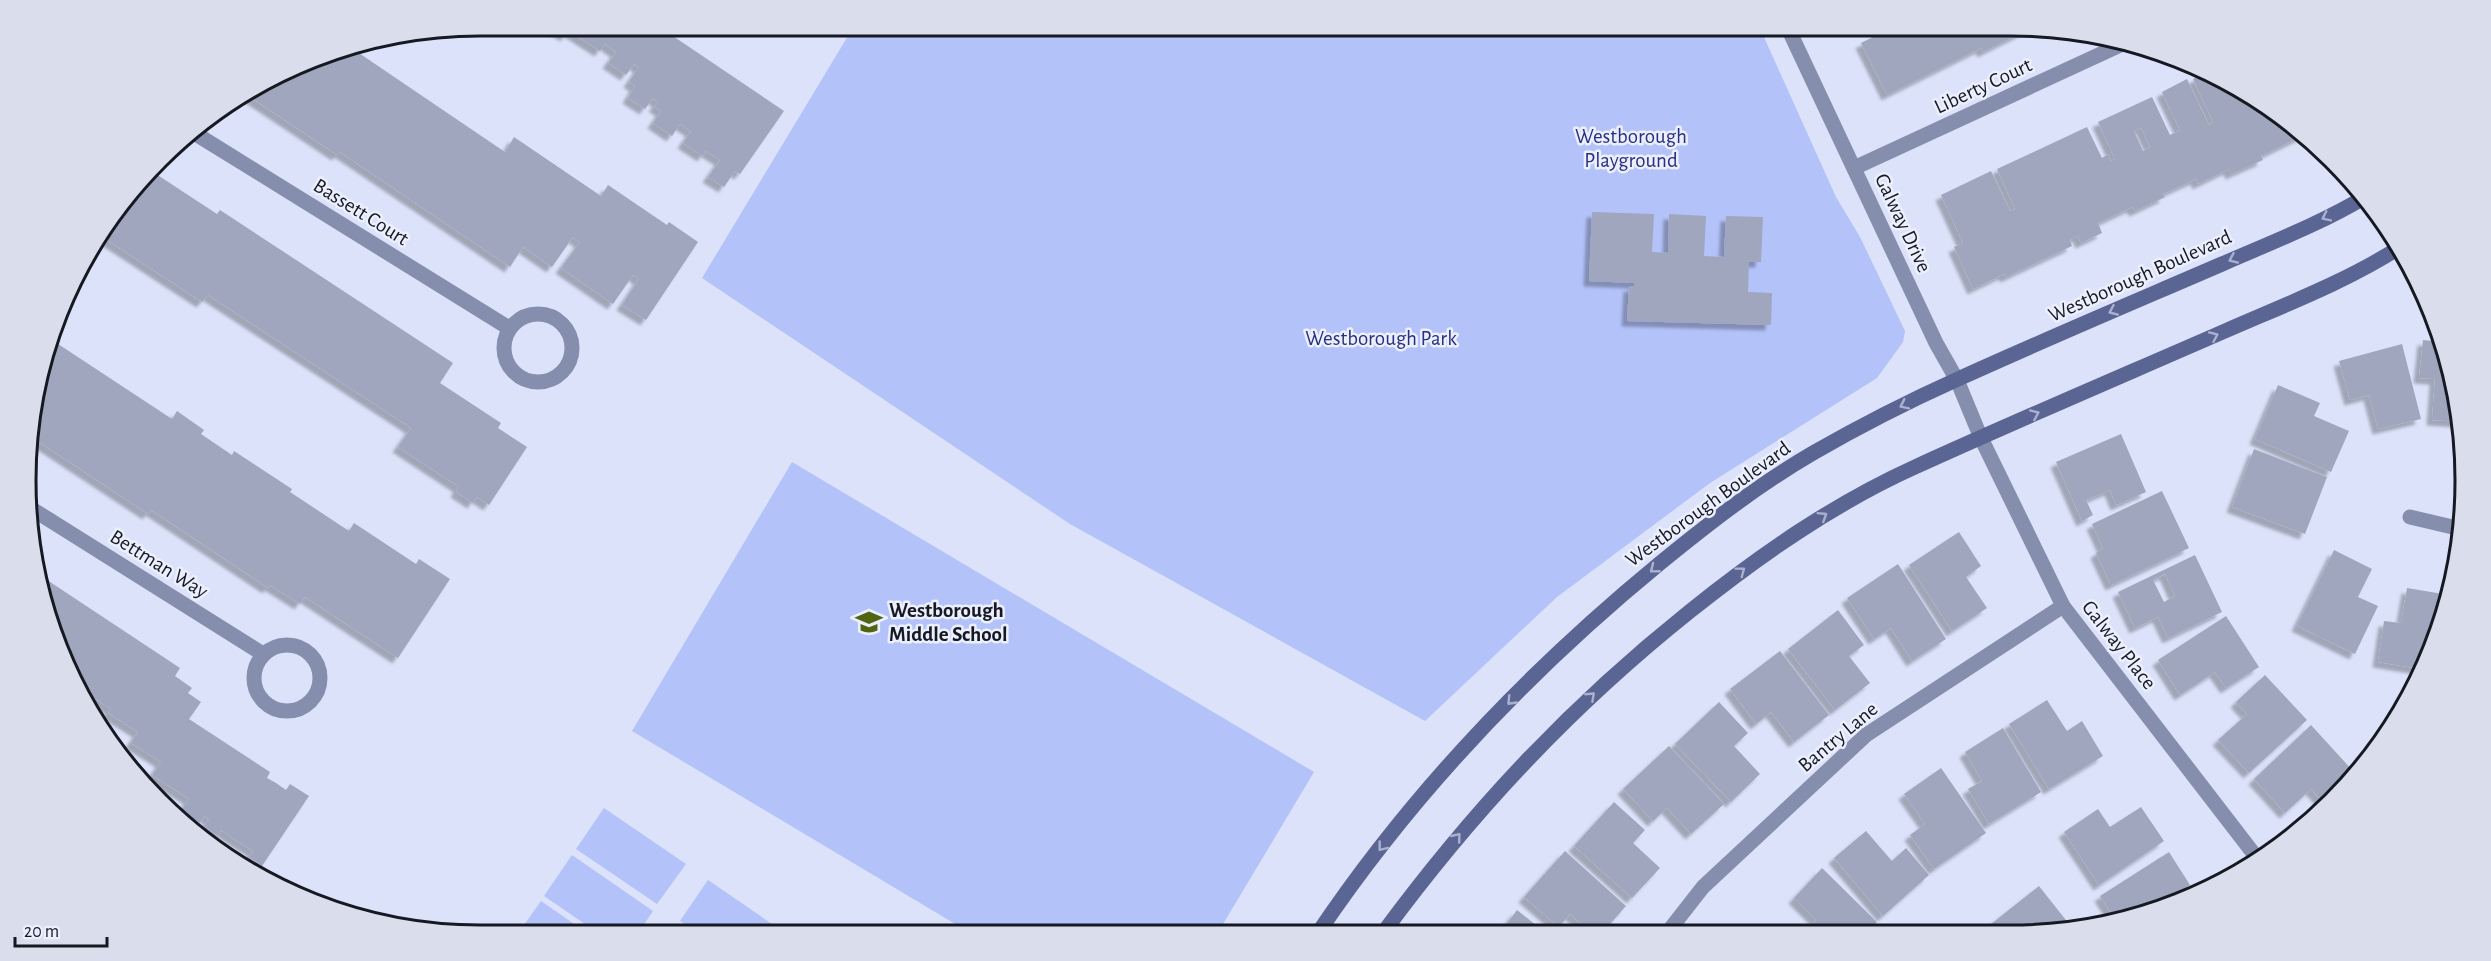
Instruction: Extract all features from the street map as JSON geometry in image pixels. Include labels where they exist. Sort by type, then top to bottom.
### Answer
[{"type":"main road","name":"Westborough Boulevard","points":[[1324,925],[1437,780],[1555,656],[1614,601],[1740,501],[1811,454],[1880,417],[1957,380],[2286,236],[2356,201]]},
{"type":"main road","points":[[1389,925],[1479,810],[1531,754],[1648,644],[1773,547],[1842,504],[1913,467],[2307,295],[2391,252]]},
{"type":"street","name":"Galway Drive","points":[[1792,36],[1936,343],[1957,380],[1981,438]]},
{"type":"street","name":"Liberty Court","points":[[1854,168],[2113,48]]},
{"type":"street","name":"Bassett Court","points":[[199,136],[509,328]]},
{"type":"street","points":[[532,314],[546,314],[558,320],[567,329],[572,342],[572,356],[566,368],[556,377],[544,383],[530,382],[518,377],[508,367],[503,354],[504,341],[509,328],[519,319],[532,314]]},
{"type":"street","name":"Galway Place","points":[[1981,438],[2063,606],[2253,853]]},
{"type":"street","name":"Bettman Way","points":[[37,511],[263,654]]},
{"type":"street","points":[[2410,517],[2452,527]]},
{"type":"street","name":"Bantry Lane","points":[[1673,925],[1703,887],[1866,735],[2063,606]]},
{"type":"street","points":[[286,644],[299,647],[310,654],[318,664],[320,677],[318,690],[311,701],[300,709],[287,711],[274,709],[263,702],[256,691],[253,678],[256,665],[263,654],[274,647],[286,644]]},
{"type":"green space","name":"Westborough Park","points":[[848,36],[1764,36],[1836,197],[1860,237],[1905,331],[1903,342],[1877,378],[1710,483],[1557,597],[1425,721],[1070,524],[702,278]]},
{"type":"green space","points":[[792,462],[1314,772],[1222,925],[957,925],[632,731]]},
{"type":"green space","points":[[604,808],[686,864],[657,904],[576,849]]},
{"type":"green space","points":[[572,855],[653,911],[644,925],[586,925],[544,896]]},
{"type":"green space","points":[[708,880],[773,925],[686,925],[680,921]]},
{"type":"green space","points":[[541,901],[576,925],[524,925]]},
{"type":"building","points":[[577,36],[673,36],[784,111],[740,174],[735,171],[724,187],[708,177],[720,160],[706,151],[703,156],[683,143],[691,131],[680,124],[672,136],[653,123],[661,111],[654,106],[658,102],[653,98],[645,109],[628,98],[635,86],[629,82],[639,67],[634,64],[626,75],[608,63],[616,52],[605,44],[600,51]]},
{"type":"building","points":[[1875,36],[2015,36],[1983,52],[1981,48],[1887,95],[1861,43]]},
{"type":"building","points":[[359,53],[505,152],[514,137],[601,196],[608,185],[667,225],[669,222],[698,242],[646,320],[622,305],[639,279],[633,275],[613,304],[561,268],[580,242],[573,237],[552,267],[523,247],[510,267],[340,152],[337,155],[253,99],[310,70]]},
{"type":"building","points":[[2197,77],[2257,111],[2295,139],[2261,156],[2263,160],[2231,174],[2229,169],[2198,184],[2196,179],[2163,194],[2165,197],[2135,211],[2132,207],[2098,223],[2102,233],[2081,243],[2078,236],[2070,240],[2072,246],[2006,277],[2004,274],[1973,289],[1954,247],[1963,243],[1941,195],[1991,171],[2010,211],[2015,209],[1997,169],[2087,127],[2102,158],[2108,154],[2111,161],[2115,159],[2098,122],[2152,97],[2170,135],[2180,130],[2162,92],[2187,79],[2209,125],[2213,122],[2193,79]],"holes":[[[2141,128],[2150,147],[2143,151],[2134,131]]]},
{"type":"building","points":[[157,175],[217,214],[220,210],[453,363],[440,383],[501,423],[498,428],[527,447],[489,505],[477,497],[473,503],[456,492],[459,487],[398,447],[411,428],[208,295],[202,302],[107,240],[128,210]]},
{"type":"building","points":[[1592,212],[1654,214],[1652,252],[1668,253],[1669,214],[1706,216],[1704,256],[1724,257],[1726,216],[1763,217],[1761,262],[1749,262],[1748,292],[1772,293],[1771,325],[1627,321],[1629,286],[1634,287],[1634,283],[1589,281]]},
{"type":"building","points":[[2423,340],[2432,341],[2440,365],[2451,421],[2432,420],[2435,379],[2419,378]]},
{"type":"building","points":[[58,344],[172,419],[177,411],[204,430],[201,434],[232,455],[234,451],[292,489],[290,492],[349,531],[354,523],[416,564],[419,559],[450,579],[398,658],[305,597],[300,604],[270,585],[268,588],[151,510],[148,514],[38,441],[45,394]]},
{"type":"building","points":[[2402,344],[2421,419],[2378,429],[2369,395],[2350,400],[2339,361]]},
{"type":"building","points":[[2278,385],[2320,403],[2314,416],[2349,431],[2331,472],[2255,439]]},
{"type":"building","points":[[2121,434],[2146,492],[2116,505],[2110,490],[2086,500],[2093,515],[2082,521],[2056,462]]},
{"type":"building","points":[[2254,449],[2327,477],[2305,534],[2232,507]]},
{"type":"building","points":[[2162,491],[2189,548],[2111,585],[2096,553],[2103,548],[2092,524]]},
{"type":"building","points":[[1959,532],[1981,566],[1966,577],[1987,608],[1952,631],[1909,565]]},
{"type":"building","points":[[2334,550],[2372,569],[2358,597],[2378,606],[2355,654],[2297,626]]},
{"type":"building","points":[[2195,555],[2222,612],[2168,638],[2158,617],[2135,628],[2118,592]],"holes":[[[2165,574],[2175,596],[2164,602],[2153,580]]]},
{"type":"building","points":[[1898,564],[1946,639],[1912,661],[1891,628],[1874,639],[1847,598]]},
{"type":"building","points":[[48,580],[180,668],[175,676],[192,688],[188,693],[201,702],[189,719],[270,772],[267,778],[286,790],[290,784],[309,796],[262,866],[249,857],[253,851],[221,830],[218,836],[204,826],[209,819],[204,816],[200,823],[182,810],[189,799],[152,775],[161,762],[131,743],[138,732],[108,713],[111,709],[93,697],[82,677],[60,623]]},
{"type":"building","points":[[2407,588],[2440,594],[2413,668],[2378,662],[2384,621],[2401,623]]},
{"type":"building","points":[[1838,610],[1864,645],[1849,656],[1870,683],[1835,710],[1788,649]]},
{"type":"building","points":[[2226,616],[2259,667],[2226,688],[2215,672],[2180,695],[2158,660]]},
{"type":"building","points":[[1780,651],[1829,715],[1794,742],[1771,712],[1756,724],[1730,689]]},
{"type":"building","points":[[2265,675],[2307,720],[2249,773],[2218,740],[2247,714],[2236,702]]},
{"type":"building","points":[[2047,700],[2067,731],[2082,721],[2103,756],[2049,789],[2009,724]]},
{"type":"building","points":[[1719,702],[1748,733],[1734,746],[1760,774],[1731,802],[1675,744]]},
{"type":"building","points":[[2311,725],[2350,768],[2320,799],[2311,789],[2285,813],[2254,779]]},
{"type":"building","points":[[2003,728],[2041,792],[1989,824],[1968,789],[1982,781],[1965,752]]},
{"type":"building","points":[[1669,746],[1724,804],[1691,834],[1667,808],[1653,821],[1623,789]]},
{"type":"building","points":[[1941,768],[1986,833],[1934,869],[1910,835],[1925,824],[1904,794]]},
{"type":"building","points":[[1614,802],[1645,830],[1633,843],[1660,868],[1632,898],[1574,846]]},
{"type":"building","points":[[2141,807],[2164,841],[2099,885],[2064,832],[2098,809],[2110,827]]},
{"type":"building","points":[[1866,831],[1892,861],[1906,848],[1929,875],[1883,916],[1834,858]]},
{"type":"building","points":[[1565,851],[1626,906],[1609,925],[1582,925],[1570,914],[1561,925],[1557,925],[1524,897]]},
{"type":"building","points":[[2169,852],[2190,885],[2180,891],[2153,901],[2111,913],[2100,896]]},
{"type":"building","points":[[1822,868],[1877,922],[1874,925],[1811,925],[1816,920],[1794,898]]},
{"type":"building","points":[[2039,886],[2067,921],[2040,924],[1991,924]]},
{"type":"building","points":[[1517,910],[1536,925],[1506,925]]},
{"type":"place","name":"Westborough Middle School","points":[[869,622]]},
{"type":"park label","name":"Westborough Playground","points":[[1631,148]]}]
